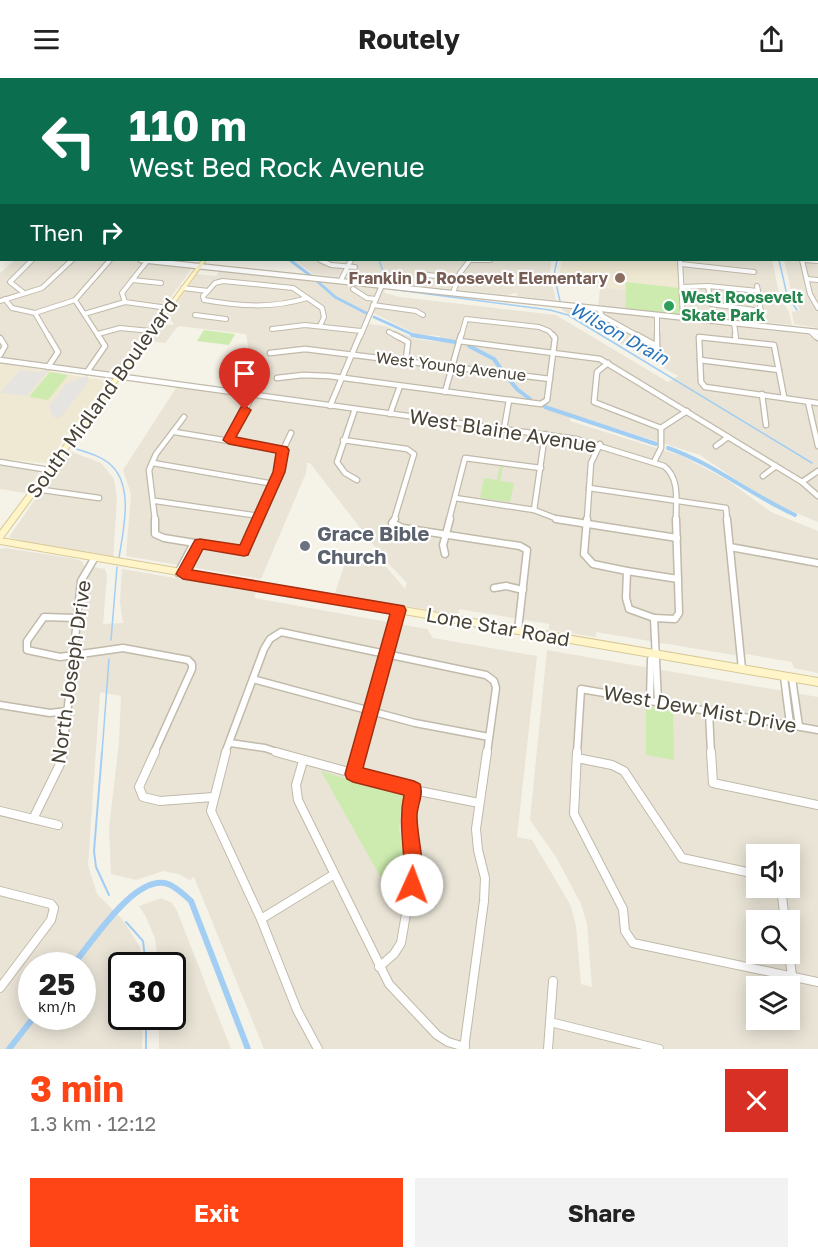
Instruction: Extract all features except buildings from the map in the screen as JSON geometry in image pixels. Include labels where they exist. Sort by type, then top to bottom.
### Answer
[{"type":"main road","name":"South Midland Boulevard","points":[[0,536],[202,262]]},
{"type":"main road","name":"Lone Star Road","points":[[0,541],[818,682]]},
{"type":"street","points":[[24,293],[10,282],[31,261]]},
{"type":"street","points":[[2,300],[48,285],[71,261]]},
{"type":"street","points":[[2,300],[12,308],[35,313],[75,300],[109,261]]},
{"type":"street","points":[[125,302],[121,296],[122,292],[147,261]]},
{"type":"street","points":[[175,261],[202,262],[382,285],[818,332]]},
{"type":"street","points":[[322,261],[331,265],[355,267]]},
{"type":"street","points":[[341,280],[351,261]]},
{"type":"street","points":[[453,293],[458,278],[469,261]]},
{"type":"street","points":[[803,261],[818,308]]},
{"type":"street","points":[[683,318],[681,262],[754,272]]},
{"type":"street","points":[[419,274],[490,282]]},
{"type":"street","points":[[807,279],[818,280]]},
{"type":"street","points":[[132,280],[162,283]]},
{"type":"street","points":[[308,298],[279,307],[216,302],[203,298],[215,283],[223,281],[293,288],[308,298],[322,308],[324,317],[320,326]]},
{"type":"street","points":[[0,360],[330,405],[382,285]]},
{"type":"street","points":[[682,287],[708,286],[758,291]]},
{"type":"street","points":[[708,286],[711,304],[761,311]]},
{"type":"street","points":[[183,288],[208,291]]},
{"type":"street","points":[[353,289],[367,298],[376,299]]},
{"type":"street","points":[[75,300],[105,346],[87,372]]},
{"type":"street","points":[[84,314],[125,302],[168,308]]},
{"type":"street","points":[[208,315],[216,302]]},
{"type":"street","points":[[372,305],[416,311],[423,315]]},
{"type":"street","points":[[599,309],[602,316],[657,346]]},
{"type":"street","points":[[35,313],[58,352],[48,367]]},
{"type":"street","points":[[195,315],[226,318]]},
{"type":"street","points":[[657,315],[657,356]]},
{"type":"street","points":[[277,378],[300,373],[341,379],[400,386],[445,392],[541,404],[547,400],[555,338],[549,331],[539,327],[466,319],[445,392]]},
{"type":"street","points":[[734,323],[736,340]]},
{"type":"street","points":[[272,329],[297,325],[361,332]]},
{"type":"street","points":[[98,334],[120,328],[151,331]]},
{"type":"street","points":[[389,332],[408,342],[406,360]]},
{"type":"street","points":[[811,332],[818,338]]},
{"type":"street","points":[[784,397],[774,345],[699,337],[703,385],[818,403]]},
{"type":"street","points":[[0,338],[5,346],[0,355]]},
{"type":"street","points":[[459,341],[593,357],[608,363],[802,482],[818,496]]},
{"type":"street","name":"West Young Avenue","points":[[270,353],[305,349],[352,353],[550,378]]},
{"type":"street","points":[[700,360],[779,370]]},
{"type":"street","points":[[608,363],[597,372],[594,402],[661,428]]},
{"type":"street","points":[[390,414],[400,386]]},
{"type":"street","points":[[762,394],[766,425]]},
{"type":"street","points":[[229,440],[253,395]]},
{"type":"street","points":[[504,429],[509,400]]},
{"type":"street","points":[[808,402],[818,446]]},
{"type":"street","name":"West Blaine Avenue","points":[[330,405],[545,434],[600,444],[654,462],[672,472]]},
{"type":"street","points":[[355,409],[337,462],[345,473],[357,480]]},
{"type":"street","points":[[661,428],[687,411]]},
{"type":"street","points":[[184,417],[175,432],[168,437],[149,474],[156,501],[155,534],[164,538],[244,551],[279,472],[283,450],[291,433]]},
{"type":"street","points":[[654,462],[661,448],[661,428]]},
{"type":"street","points":[[175,432],[283,450]]},
{"type":"street","points":[[534,510],[545,434]]},
{"type":"street","points":[[716,446],[728,437]]},
{"type":"street","points":[[343,440],[407,449],[414,454],[397,516],[392,523],[403,528],[520,546],[527,550],[518,630]]},
{"type":"street","points":[[600,444],[591,463],[584,554],[588,561],[599,566],[678,579]]},
{"type":"street","points":[[445,554],[443,545],[465,458],[541,468]]},
{"type":"street","points":[[0,462],[49,470]]},
{"type":"street","points":[[153,463],[274,484]]},
{"type":"street","points":[[764,476],[776,466]]},
{"type":"street","points":[[802,482],[818,471]]},
{"type":"street","points":[[627,571],[626,604],[630,611],[654,618],[675,619],[679,613],[675,478],[672,472]]},
{"type":"street","points":[[589,488],[726,508],[742,669]]},
{"type":"street","points":[[36,489],[99,498]]},
{"type":"street","points":[[455,498],[534,510],[553,518],[586,524],[677,538]]},
{"type":"street","points":[[156,501],[260,516]]},
{"type":"street","points":[[180,573],[197,543]]},
{"type":"street","points":[[730,547],[818,563]]},
{"type":"street","name":"North Joseph Drive","points":[[33,819],[60,768],[81,581],[94,559]]},
{"type":"street","points":[[494,588],[506,586],[523,590]]},
{"type":"street","points":[[353,774],[399,610]]},
{"type":"street","points":[[76,618],[44,617],[40,620],[26,646],[27,650],[60,657],[123,648],[188,660],[192,664],[192,669],[139,787],[139,792],[143,797],[160,801],[213,796]]},
{"type":"street","points":[[654,618],[655,654],[658,660],[658,702]]},
{"type":"street","points":[[303,761],[294,789],[305,819],[379,967],[389,984],[436,1035],[465,1048],[485,878],[478,850],[476,829],[496,688],[494,681],[486,675],[281,632],[273,636],[268,643],[230,743],[213,796],[211,811],[261,919],[297,1010],[318,1049]]},
{"type":"street","points":[[650,700],[651,659],[655,654]]},
{"type":"street","points":[[788,677],[790,724]]},
{"type":"street","points":[[788,677],[799,726]]},
{"type":"street","points":[[253,679],[369,711],[489,737]]},
{"type":"street","name":"West Dew Mist Drive","points":[[577,758],[581,689],[818,730]]},
{"type":"street","points":[[0,705],[50,713],[67,711]]},
{"type":"street","points":[[709,712],[712,783],[818,805]]},
{"type":"street","points":[[230,743],[265,748],[303,761],[414,790],[479,803]]},
{"type":"street","points":[[746,872],[682,858],[624,771],[612,765],[577,758],[574,814],[623,909],[625,931],[633,943],[792,976],[790,964]]},
{"type":"street","points":[[379,967],[394,954],[401,943],[414,867],[408,815],[414,790]]},
{"type":"street","points":[[0,812],[58,825]]},
{"type":"street","points":[[261,919],[333,875]]},
{"type":"street","points":[[0,891],[51,904],[54,908],[51,920],[0,988]]},
{"type":"street","points":[[800,978],[818,982]]},
{"type":"street","points":[[548,1049],[553,981]]},
{"type":"street","points":[[550,1022],[659,1049]]},
{"type":"shaded area","points":[[14,261],[137,261],[193,267],[116,372],[110,373],[0,358],[0,273]]},
{"type":"shaded area","points":[[295,261],[551,261],[550,275],[556,300],[517,296],[517,293],[507,295],[313,274]]},
{"type":"shaded area","name":"Franklin D. Roosevelt Elementary","points":[[562,261],[679,261],[680,288],[626,282],[626,290],[562,283],[559,274]]},
{"type":"shaded area","points":[[679,261],[772,261],[780,298],[789,312],[792,325],[682,313]]},
{"type":"shaded area","points":[[784,261],[818,261],[818,328],[794,324],[792,312],[800,310],[792,294]]},
{"type":"shaded area","points":[[221,269],[383,287],[385,293],[400,297],[556,315],[668,382],[678,376],[562,310],[562,307],[818,336],[818,522],[769,502],[700,455],[571,414],[570,421],[682,456],[727,480],[771,512],[818,531],[818,673],[794,668],[792,662],[746,654],[745,657],[596,632],[596,637],[549,630],[549,624],[459,609],[458,615],[335,593],[347,557],[382,562],[405,589],[407,583],[385,560],[310,463],[307,463],[306,473],[261,579],[126,556],[131,494],[123,470],[178,385],[254,396],[256,393],[246,334],[178,326],[165,343],[149,341],[161,324],[173,325],[173,322],[166,317],[197,274],[216,276]],"holes":[[[373,313],[416,334],[440,336],[439,342],[415,339],[385,326],[368,324]]]},
{"type":"shaded area","points":[[600,287],[626,290],[625,309],[598,306]]},
{"type":"shaded area","points":[[0,363],[108,381],[46,463],[0,459]]},
{"type":"shaded area","points":[[20,370],[41,373],[43,370],[48,371],[27,396],[0,393]]},
{"type":"shaded area","points":[[87,376],[89,381],[60,418],[53,417],[49,406],[66,384]]},
{"type":"shaded area","points":[[69,451],[101,463],[114,479],[117,499],[113,559],[9,537]]},
{"type":"shaded area","points":[[0,464],[37,470],[39,473],[25,493],[0,489]]},
{"type":"shaded area","points":[[0,549],[76,559],[83,562],[83,565],[105,569],[107,575],[103,624],[123,623],[120,602],[122,569],[256,592],[254,598],[427,629],[433,638],[537,656],[517,837],[532,840],[571,906],[576,926],[581,984],[592,987],[587,924],[581,904],[556,857],[530,820],[547,650],[818,697],[818,1049],[264,1049],[194,877],[190,880],[178,874],[163,871],[136,880],[111,874],[109,828],[119,742],[121,696],[100,692],[88,865],[97,894],[122,919],[140,947],[140,952],[108,952],[108,1030],[143,1030],[142,1049],[0,1049]]},
{"type":"shaded area","points":[[161,898],[172,903],[231,1049],[159,1049],[159,1030],[186,1030],[186,952],[157,952],[155,938],[139,906]]},
{"type":"green space","points":[[626,282],[680,288],[682,313],[678,315],[625,309]]},
{"type":"green space","points":[[204,330],[235,334],[229,345],[197,341]]},
{"type":"green space","points":[[50,372],[68,375],[48,400],[29,397]]},
{"type":"green space","points":[[500,466],[503,466],[500,481],[514,483],[510,502],[480,498],[484,478],[497,480]]},
{"type":"green space","points":[[646,706],[673,711],[674,760],[646,755]]},
{"type":"green space","points":[[321,771],[403,796],[399,827],[405,862],[398,908]]},
{"type":"waterway","points":[[291,261],[311,276]]},
{"type":"waterway","name":"Wilson Drain","points":[[379,261],[387,282]]},
{"type":"waterway","points":[[557,261],[554,275],[560,301]]},
{"type":"waterway","points":[[779,261],[787,295],[797,310]]},
{"type":"waterway","points":[[317,281],[335,297],[366,313]]},
{"type":"waterway","name":"Wilson Drain","points":[[390,289],[550,310],[568,315],[812,463]]},
{"type":"waterway","points":[[374,317],[414,335]]},
{"type":"waterway","points":[[414,335],[455,342]]},
{"type":"waterway","points":[[469,346],[494,359],[501,369]]},
{"type":"waterway","points":[[505,375],[518,390],[530,399]]},
{"type":"waterway","points":[[545,407],[656,444]]},
{"type":"waterway","points":[[73,448],[104,460],[119,475],[125,498],[119,558]]},
{"type":"waterway","points":[[668,448],[701,462],[795,515]]},
{"type":"waterway","points":[[111,640],[117,567]]},
{"type":"waterway","points":[[102,753],[109,659]]},
{"type":"waterway","points":[[102,752],[94,851],[96,867],[109,895]]},
{"type":"waterway","points":[[83,952],[128,899],[155,883],[172,886],[191,901],[248,1049]]},
{"type":"waterway","points":[[126,922],[143,941],[144,952]]},
{"type":"waterway","points":[[9,1049],[24,1030]]},
{"type":"waterway","points":[[146,1030],[146,1049]]},
{"type":"place","name":"Franklin D. Roosevelt Elementary","points":[[620,278]]},
{"type":"place","name":"West Roosevelt Skate Park","points":[[669,306]]},
{"type":"place","name":"Grace Bible Church","points":[[305,546]]},
{"type":"route","points":[[245,410],[229,440],[283,450],[279,472],[244,551],[200,544],[183,574],[399,610],[353,774],[414,790],[408,815],[414,867],[412,885]]}]
